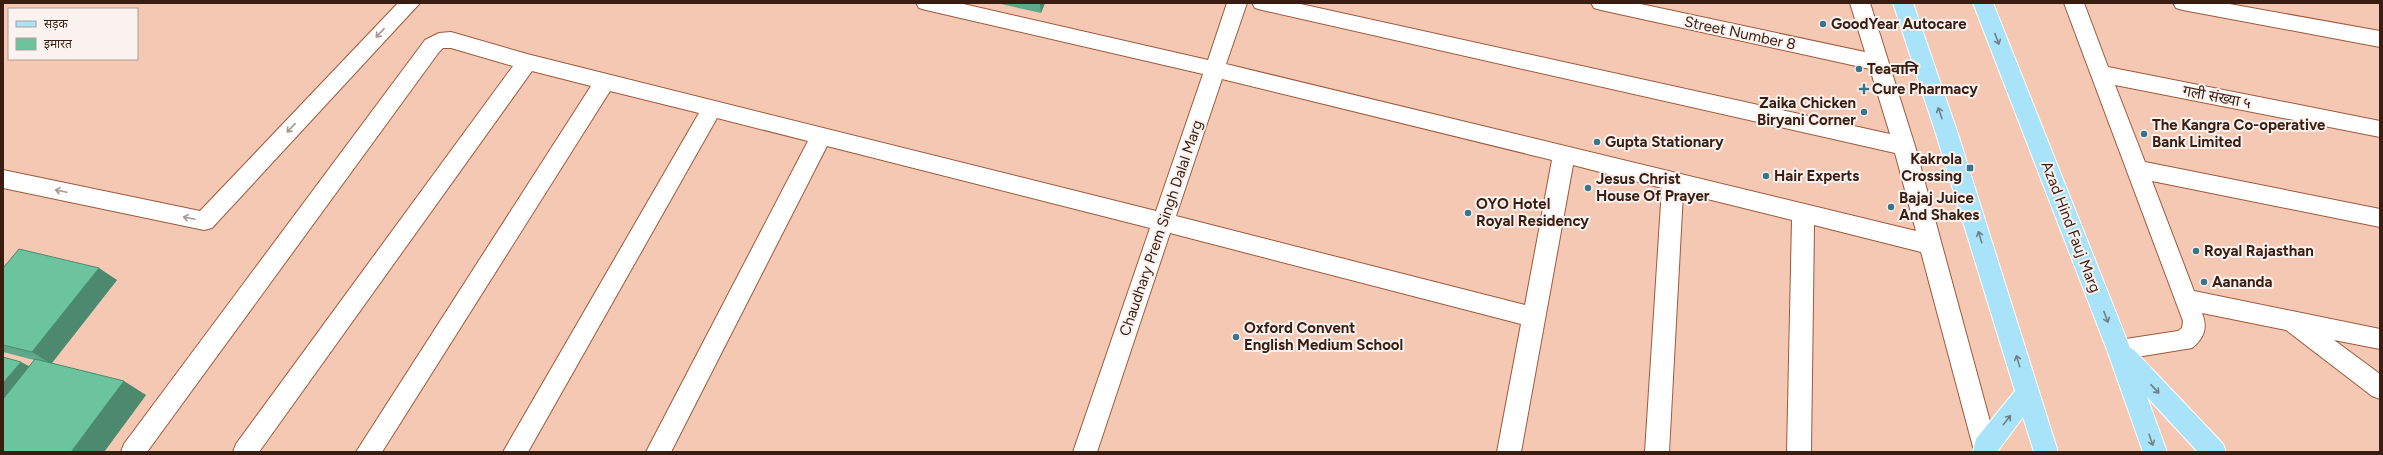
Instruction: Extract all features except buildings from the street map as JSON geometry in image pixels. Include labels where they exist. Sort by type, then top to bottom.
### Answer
[{"type":"main road","points":[[1903,3],[1948,134],[2046,452]]},
{"type":"main road","name":"Azad Hind Fauj Marg","points":[[1983,3],[2119,350],[2155,452]]},
{"type":"main road","points":[[2119,350],[2214,452]]},
{"type":"main road","points":[[1985,450],[2028,393]]},
{"type":"street","points":[[3,179],[204,222],[410,3]]},
{"type":"street","points":[[926,3],[1214,69],[1929,244]]},
{"type":"street","name":"Chaudhary Prem Singh Dalal Marg","points":[[1085,452],[1237,3]]},
{"type":"street","points":[[1262,3],[1904,146]]},
{"type":"street","name":"Street Number 8","points":[[1601,3],[1879,63]]},
{"type":"street","points":[[1860,3],[1904,146],[1985,450]]},
{"type":"street","points":[[2074,3],[2194,321],[2193,333],[2184,341],[2119,350]]},
{"type":"street","points":[[2183,3],[2380,39]]},
{"type":"street","points":[[132,452],[432,46],[439,41],[451,40],[526,62],[713,107],[821,136],[1534,317]]},
{"type":"street","points":[[246,452],[526,62]]},
{"type":"street","name":"गली संख्या ५","points":[[2101,74],[2380,129]]},
{"type":"street","points":[[368,452],[605,81]]},
{"type":"street","points":[[515,452],[713,107]]},
{"type":"street","points":[[658,452],[821,136]]},
{"type":"street","points":[[1509,452],[1564,154]]},
{"type":"street","points":[[2137,169],[2380,218]]},
{"type":"street","points":[[1657,452],[1673,182]]},
{"type":"street","points":[[1799,452],[1803,214]]},
{"type":"street","points":[[2187,300],[2380,339]]},
{"type":"street","points":[[2291,321],[2380,388]]},
{"type":"place","name":"GoodYear Autocare","points":[[1823,24]]},
{"type":"place","name":"Teaवानि","points":[[1859,69]]},
{"type":"place","name":"Cure Pharmacy","points":[[1864,89]]},
{"type":"place","name":"Zaika Chicken Biryani Corner","points":[[1864,112]]},
{"type":"place","name":"The Kangra Co-operative Bank Limited","points":[[2144,134]]},
{"type":"place","name":"Gupta Stationary","points":[[1597,142]]},
{"type":"place","name":"Kakrola Crossing","points":[[1970,168]]},
{"type":"place","name":"Hair Experts","points":[[1766,176]]},
{"type":"place","name":"Jesus Christ House Of Prayer","points":[[1588,188]]},
{"type":"place","name":"Bajaj Juice And Shakes","points":[[1891,207]]},
{"type":"place","name":"OYO Hotel Royal Residency","points":[[1468,213]]},
{"type":"place","name":"Royal Rajasthan","points":[[2196,251]]},
{"type":"place","name":"Aananda","points":[[2204,282]]},
{"type":"place","name":"Oxford Convent English Medium School","points":[[1236,337]]}]
